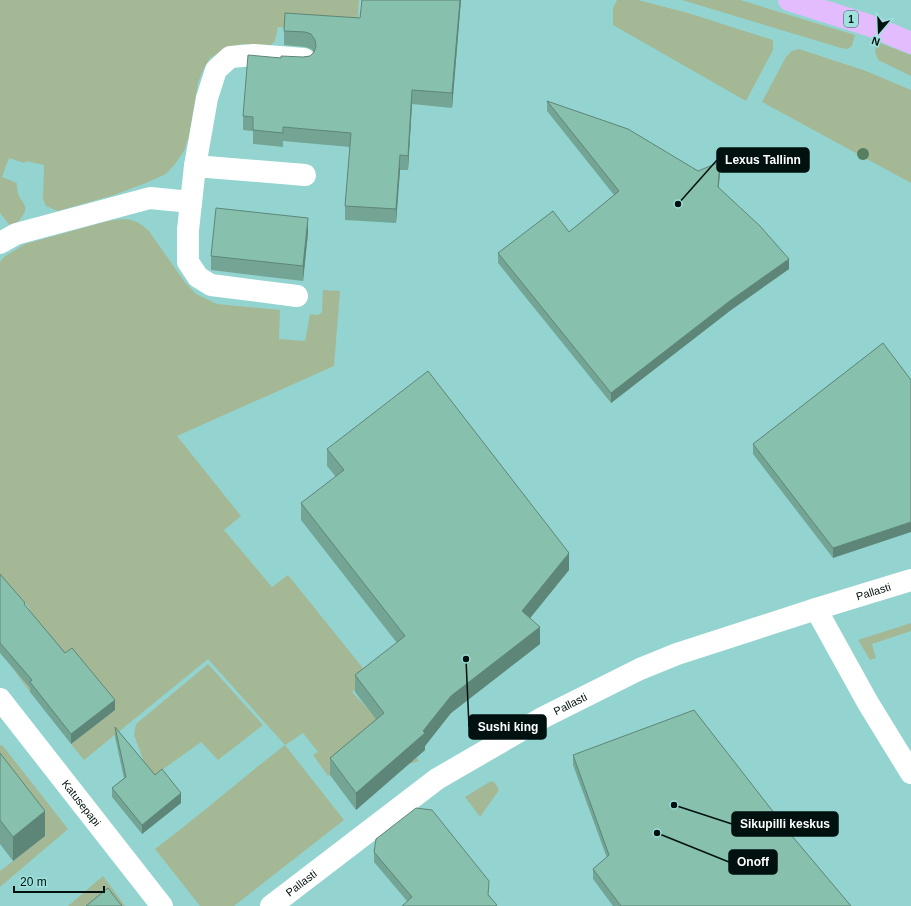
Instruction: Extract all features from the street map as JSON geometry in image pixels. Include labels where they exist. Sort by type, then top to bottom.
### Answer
[{"type":"main road","name":"1","points":[[789,0],[871,26],[911,43]]},
{"type":"street","points":[[297,296],[238,290],[211,285],[198,277],[188,262],[188,230],[195,166],[207,98],[216,70],[230,57],[254,55],[304,60]]},
{"type":"street","points":[[195,166],[305,175]]},
{"type":"street","points":[[8,238],[150,198],[191,202]]},
{"type":"street","name":"Pallasti","points":[[270,906],[437,779],[544,717],[640,669],[677,654],[911,580]]},
{"type":"street","points":[[816,609],[868,704],[911,773]]},
{"type":"street","name":"Katusepapi","points":[[0,699],[162,906]]},
{"type":"green space","points":[[0,0],[359,0],[357,33],[278,27],[275,41],[271,45],[242,44],[227,48],[210,58],[198,83],[189,136],[184,151],[166,174],[114,195],[58,211],[46,206],[43,199],[44,165],[26,161],[24,163],[9,158],[2,177],[17,183],[17,191],[25,208],[24,213],[12,228],[0,213]]},
{"type":"green space","points":[[617,0],[638,0],[688,13],[773,40],[773,50],[746,101],[613,25],[613,8]]},
{"type":"green space","points":[[682,0],[740,0],[855,35],[852,46],[847,49],[841,48]]},
{"type":"green space","points":[[877,42],[911,55],[911,76],[878,60],[875,52]]},
{"type":"green space","points":[[799,49],[866,71],[911,90],[911,183],[762,102],[786,57],[792,51]]},
{"type":"green space","points":[[122,219],[137,222],[149,231],[184,281],[196,294],[217,304],[280,310],[279,339],[305,341],[310,314],[318,315],[322,312],[323,290],[340,291],[334,366],[177,436],[241,516],[224,530],[272,587],[288,575],[371,678],[370,681],[352,692],[370,711],[393,729],[419,761],[409,764],[381,732],[328,776],[313,755],[318,752],[303,733],[285,745],[208,659],[84,760],[71,744],[115,710],[30,692],[8,662],[24,614],[30,609],[21,598],[0,584],[0,262],[4,257],[25,244],[108,221]]},
{"type":"green space","points":[[911,623],[911,631],[872,644],[876,658],[870,660],[858,640]]},
{"type":"green space","points":[[208,664],[263,725],[218,760],[201,742],[155,775],[144,762],[134,735],[136,724]]},
{"type":"green space","points":[[0,745],[3,746],[68,829],[0,887],[0,871],[45,836],[0,777]]},
{"type":"green space","points":[[285,745],[344,820],[234,906],[200,906],[155,849]]},
{"type":"green space","points":[[491,781],[495,783],[499,790],[480,817],[465,797]]},
{"type":"green space","points":[[103,876],[125,906],[68,906]]},
{"type":"building","points":[[362,0],[460,0],[452,93],[412,90],[408,156],[400,155],[396,209],[345,206],[351,133],[283,127],[283,133],[253,130],[253,117],[243,116],[248,55],[281,58],[281,56],[303,57],[310,56],[314,52],[316,46],[315,40],[311,34],[305,32],[284,31],[285,13],[360,18]]},
{"type":"building","points":[[547,101],[628,129],[698,171],[720,162],[718,187],[760,226],[789,259],[731,300],[611,393],[498,253],[553,211],[569,232],[619,191]]},
{"type":"building","points":[[216,208],[308,218],[303,266],[211,256]]},
{"type":"building","points":[[883,343],[911,380],[911,522],[833,548],[753,444]]},
{"type":"building","points":[[428,371],[569,553],[522,611],[540,627],[451,696],[423,731],[425,733],[356,793],[330,758],[384,713],[355,675],[405,636],[301,503],[344,470],[327,449]]},
{"type":"building","points":[[0,574],[65,653],[72,648],[115,700],[71,734],[30,682],[32,680],[0,643]]},
{"type":"building","points":[[694,710],[792,836],[851,906],[621,906],[593,869],[609,855],[573,755]]},
{"type":"building","points":[[115,727],[155,775],[162,769],[181,793],[142,825],[112,788],[126,777]]},
{"type":"building","points":[[0,753],[45,811],[13,837],[0,820]]},
{"type":"building","points":[[416,808],[432,810],[489,881],[488,895],[497,905],[402,906],[412,897],[374,852],[376,839]]},
{"type":"building","points":[[108,888],[122,906],[86,906]]},
{"type":"place","name":"Lexus Tallinn","points":[[678,204]]},
{"type":"place","name":"Sushi king","points":[[466,659]]},
{"type":"place","name":"Sikupilli keskus","points":[[674,805]]},
{"type":"place","name":"Onoff","points":[[657,833]]}]
